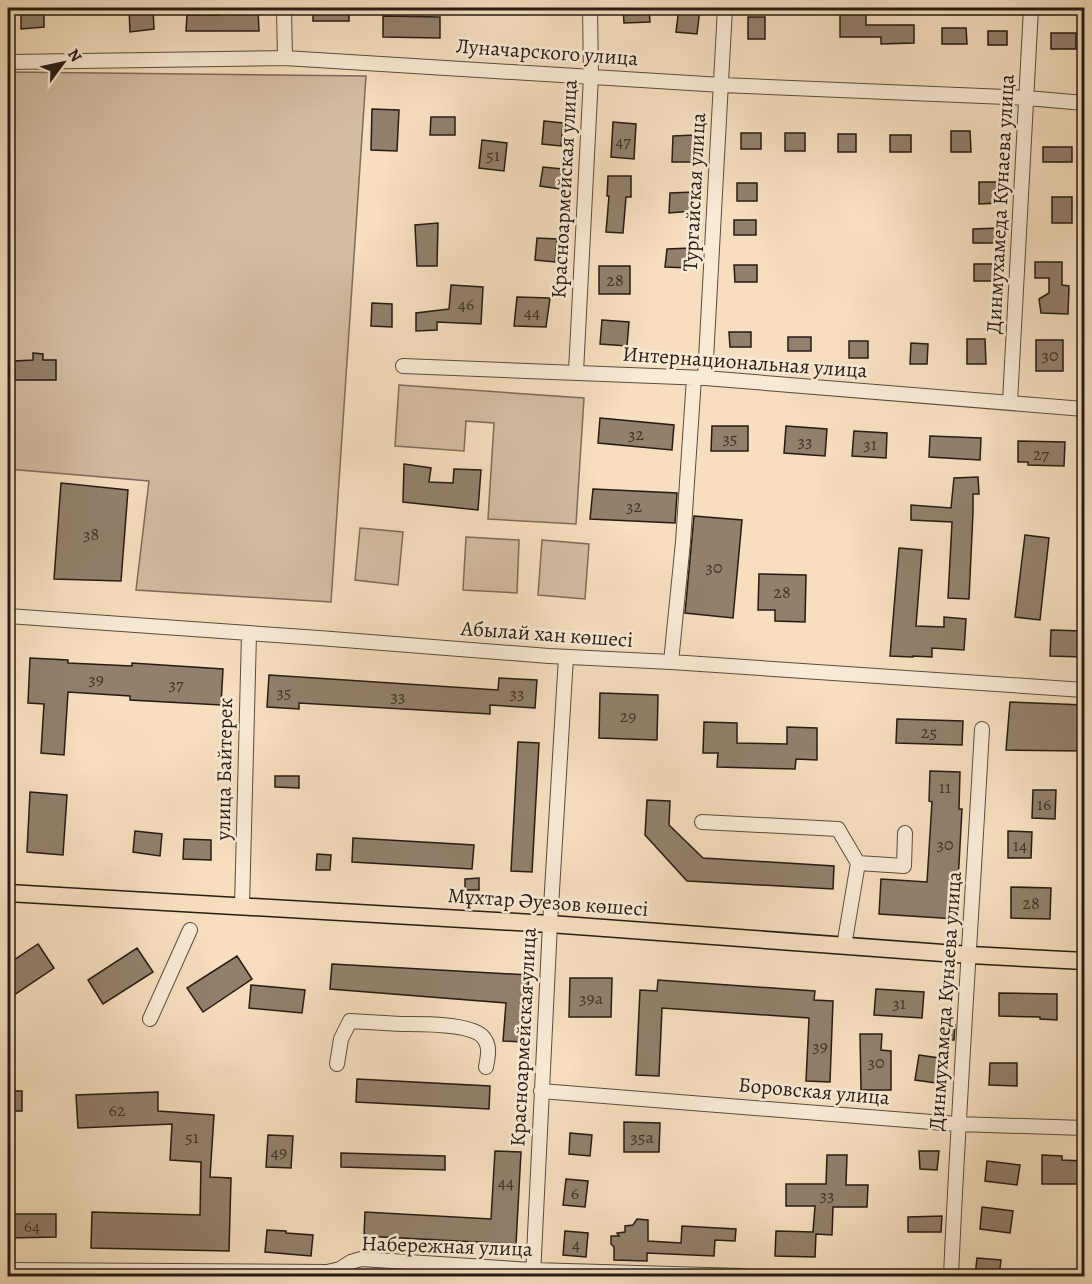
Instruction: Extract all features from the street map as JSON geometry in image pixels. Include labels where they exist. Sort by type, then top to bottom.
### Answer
[{"type":"main road","name":"Мұхтар Әуезов көшесі","points":[[8,893],[550,924],[970,955],[1084,961]]},
{"type":"street","points":[[284,8],[285,58]]},
{"type":"street","name":"Красноармейская улица","points":[[576,372],[591,76],[590,8]]},
{"type":"street","name":"Тургайская улица","points":[[671,662],[700,378],[722,85],[725,8]]},
{"type":"street","name":"Динмухамеда Кунаева улица","points":[[1010,402],[1031,8]]},
{"type":"street","name":"Луначарского улица","points":[[8,62],[285,58],[722,85],[1028,98],[1084,103]]},
{"type":"street","name":"Интернациональная улица","points":[[403,366],[700,378],[1084,409]]},
{"type":"street","name":"Абылай хан көшесі","points":[[8,616],[566,657],[1084,690]]},
{"type":"street","name":"улица Байтерек","points":[[242,906],[249,634]]},
{"type":"street","name":"Красноармейская улица","points":[[532,1274],[566,657]]},
{"type":"street","name":"Динмухамеда Кунаева улица","points":[[951,1276],[957,1124],[970,955],[982,729]]},
{"type":"street","points":[[702,822],[838,829],[858,863],[844,945]]},
{"type":"street","points":[[858,863],[904,866],[905,833]]},
{"type":"street","points":[[150,1019],[190,930]]},
{"type":"street","points":[[337,1064],[341,1039],[350,1021],[472,1030],[483,1036],[488,1044],[489,1054],[486,1067]]},
{"type":"street","name":"Боровская улица","points":[[541,1091],[957,1124],[1084,1128]]},
{"type":"street","name":"Набережная улица","points":[[8,1270],[327,1272],[340,1269],[361,1259],[532,1274],[743,1276]]},
{"type":"shaded area","points":[[8,72],[366,76],[331,602],[136,590],[149,481],[8,469]]},
{"type":"shaded area","points":[[399,385],[584,398],[576,524],[488,519],[494,423],[466,421],[464,451],[395,446]]},
{"type":"shaded area","points":[[360,528],[403,532],[398,585],[355,580]]},
{"type":"shaded area","points":[[466,537],[519,540],[517,593],[463,590]]},
{"type":"shaded area","points":[[542,540],[589,544],[585,599],[538,595]]},
{"type":"building","points":[[21,8],[44,8],[44,27],[21,29]]},
{"type":"building","points":[[129,8],[153,8],[154,29],[130,32]]},
{"type":"building","points":[[222,8],[241,8],[241,12],[258,10],[259,31],[186,31],[187,15],[221,15]]},
{"type":"building","points":[[313,8],[349,8],[349,21],[313,21]]},
{"type":"building","points":[[623,8],[649,8],[650,22],[624,23]]},
{"type":"building","points":[[679,8],[700,9],[697,34],[676,32]]},
{"type":"building","points":[[840,8],[866,8],[866,25],[914,25],[914,43],[881,44],[881,37],[840,37]]},
{"type":"building","points":[[383,16],[440,17],[440,38],[383,37]]},
{"type":"building","points":[[748,17],[765,17],[765,39],[748,39]]},
{"type":"building","points":[[942,28],[966,28],[967,44],[942,44]]},
{"type":"building","points":[[988,31],[1007,31],[1007,45],[988,45]]},
{"type":"building","points":[[1051,33],[1076,33],[1076,49],[1051,49]]},
{"type":"building","points":[[372,109],[399,110],[397,151],[371,150]]},
{"type":"building","points":[[431,117],[455,117],[455,135],[430,135]]},
{"type":"building","points":[[544,121],[563,123],[561,146],[542,144]]},
{"type":"building","points":[[613,122],[636,124],[634,159],[611,157]]},
{"type":"building","points":[[951,131],[970,131],[971,152],[951,152]]},
{"type":"building","points":[[741,133],[761,133],[761,149],[741,149]]},
{"type":"building","points":[[785,133],[805,133],[805,151],[785,151]]},
{"type":"building","points":[[838,134],[856,134],[856,152],[838,152]]},
{"type":"building","points":[[696,135],[696,162],[672,162],[673,136]]},
{"type":"building","points":[[890,135],[911,135],[911,152],[890,152]]},
{"type":"building","points":[[482,140],[507,143],[504,171],[479,168]]},
{"type":"building","points":[[1043,147],[1072,147],[1072,162],[1043,162]]},
{"type":"building","points":[[543,167],[562,169],[560,189],[540,186]]},
{"type":"building","points":[[608,176],[631,176],[631,197],[626,197],[623,233],[606,232]]},
{"type":"building","points":[[979,182],[1000,182],[1000,203],[979,204]]},
{"type":"building","points":[[737,183],[757,183],[757,201],[737,201]]},
{"type":"building","points":[[693,192],[693,211],[669,213],[670,193]]},
{"type":"building","points":[[1052,197],[1072,197],[1072,223],[1052,223]]},
{"type":"building","points":[[734,220],[756,220],[756,235],[734,235]]},
{"type":"building","points":[[438,223],[437,266],[417,266],[415,225]]},
{"type":"building","points":[[999,228],[999,243],[973,243],[973,229]]},
{"type":"building","points":[[537,238],[557,239],[555,262],[535,260]]},
{"type":"building","points":[[690,248],[690,268],[665,267],[667,249]]},
{"type":"building","points":[[1035,262],[1062,262],[1062,285],[1069,286],[1068,314],[1041,313],[1039,299],[1049,293],[1049,278],[1035,278]]},
{"type":"building","points":[[974,264],[997,264],[997,281],[974,281]]},
{"type":"building","points":[[734,265],[757,265],[757,282],[735,282]]},
{"type":"building","points":[[599,266],[630,266],[630,294],[599,294]]},
{"type":"building","points":[[451,285],[483,287],[481,324],[437,322],[437,330],[416,331],[416,313],[449,309]]},
{"type":"building","points":[[517,297],[550,298],[546,327],[514,326]]},
{"type":"building","points":[[372,303],[392,304],[392,327],[371,326]]},
{"type":"building","points":[[602,320],[629,322],[627,346],[600,344]]},
{"type":"building","points":[[729,332],[751,332],[751,347],[730,347]]},
{"type":"building","points":[[788,337],[811,337],[811,351],[788,351]]},
{"type":"building","points":[[967,339],[985,339],[986,364],[967,364]]},
{"type":"building","points":[[1036,340],[1063,340],[1063,371],[1036,371]]},
{"type":"building","points":[[849,341],[868,341],[868,358],[849,358]]},
{"type":"building","points":[[911,343],[928,344],[927,364],[910,364]]},
{"type":"building","points":[[33,353],[43,354],[43,360],[56,360],[56,380],[15,380],[14,361],[33,360]]},
{"type":"building","points":[[600,418],[674,425],[672,450],[598,443]]},
{"type":"building","points":[[712,426],[748,426],[748,451],[711,451]]},
{"type":"building","points":[[786,426],[827,429],[825,456],[784,453]]},
{"type":"building","points":[[854,431],[887,433],[886,458],[852,456]]},
{"type":"building","points":[[930,436],[981,438],[980,460],[929,457]]},
{"type":"building","points":[[1018,441],[1065,442],[1064,466],[1028,465],[1028,462],[1018,462]]},
{"type":"building","points":[[404,464],[431,468],[429,482],[453,483],[454,469],[481,470],[478,510],[403,502]]},
{"type":"building","points":[[978,477],[979,494],[973,494],[969,599],[948,598],[952,522],[911,520],[911,505],[951,508],[954,478]]},
{"type":"building","points":[[61,483],[128,490],[121,581],[54,579]]},
{"type":"building","points":[[593,489],[677,493],[675,523],[590,519]]},
{"type":"building","points":[[694,516],[742,520],[733,618],[685,613]]},
{"type":"building","points":[[1025,535],[1049,538],[1040,620],[1015,617]]},
{"type":"building","points":[[899,548],[922,550],[916,626],[944,627],[944,617],[966,619],[964,650],[932,648],[932,657],[890,656]]},
{"type":"building","points":[[759,574],[806,575],[805,622],[775,621],[775,610],[758,610]]},
{"type":"building","points":[[1051,630],[1084,631],[1084,657],[1050,656]]},
{"type":"building","points":[[30,658],[68,660],[68,663],[132,666],[132,663],[223,669],[221,705],[130,700],[130,696],[68,692],[64,755],[41,753],[44,704],[28,703]]},
{"type":"building","points":[[269,675],[498,690],[499,678],[537,680],[535,708],[490,705],[490,714],[299,703],[299,709],[267,707]]},
{"type":"building","points":[[600,693],[658,695],[657,740],[599,738]]},
{"type":"building","points":[[1010,702],[1084,705],[1084,751],[1006,750]]},
{"type":"building","points":[[897,719],[963,721],[962,745],[896,743]]},
{"type":"building","points":[[704,722],[737,723],[737,743],[787,744],[787,727],[817,728],[817,760],[796,759],[795,769],[717,767],[718,753],[703,753]]},
{"type":"building","points":[[518,742],[539,743],[532,872],[511,871]]},
{"type":"building","points":[[930,771],[960,772],[959,809],[962,809],[956,919],[879,914],[881,879],[927,882],[932,802],[929,801]]},
{"type":"building","points":[[275,776],[299,776],[299,788],[275,787]]},
{"type":"building","points":[[1033,790],[1056,790],[1055,819],[1032,818]]},
{"type":"building","points":[[30,792],[67,795],[63,855],[27,852]]},
{"type":"building","points":[[647,800],[670,801],[669,825],[703,858],[834,866],[833,889],[687,881],[645,835]]},
{"type":"building","points":[[135,831],[162,834],[160,856],[133,852]]},
{"type":"building","points":[[1008,831],[1032,832],[1031,858],[1008,858]]},
{"type":"building","points":[[353,838],[474,845],[472,869],[352,862]]},
{"type":"building","points":[[184,839],[211,840],[211,860],[183,859]]},
{"type":"building","points":[[317,854],[331,855],[330,870],[316,870]]},
{"type":"building","points":[[479,878],[479,890],[465,890],[465,879]]},
{"type":"building","points":[[1011,887],[1051,888],[1050,919],[1011,918]]},
{"type":"building","points":[[38,944],[54,968],[8,999],[8,964]]},
{"type":"building","points":[[137,948],[153,972],[103,1004],[88,980]]},
{"type":"building","points":[[237,956],[252,979],[203,1012],[187,988]]},
{"type":"building","points":[[332,964],[529,975],[524,1042],[503,1041],[506,1003],[330,989]]},
{"type":"building","points":[[570,978],[612,978],[611,1017],[569,1017]]},
{"type":"building","points":[[658,980],[815,991],[814,1000],[833,1001],[830,1082],[806,1081],[809,1018],[662,1008],[659,1076],[636,1075],[640,990],[657,991]]},
{"type":"building","points":[[251,985],[305,990],[302,1013],[249,1008]]},
{"type":"building","points":[[876,989],[924,992],[922,1018],[874,1015]]},
{"type":"building","points":[[999,993],[1057,994],[1057,1020],[1040,1019],[1040,1017],[999,1016]]},
{"type":"building","points":[[940,1025],[955,1025],[954,1040],[940,1040]]},
{"type":"building","points":[[860,1034],[882,1034],[881,1050],[891,1051],[891,1090],[861,1090]]},
{"type":"building","points":[[919,1055],[939,1058],[936,1083],[915,1080]]},
{"type":"building","points":[[990,1063],[1017,1063],[1017,1086],[989,1085]]},
{"type":"building","points":[[357,1079],[490,1086],[489,1109],[356,1102]]},
{"type":"building","points":[[8,1091],[22,1091],[22,1111],[8,1111]]},
{"type":"building","points":[[158,1092],[158,1111],[214,1115],[210,1177],[231,1178],[229,1251],[91,1248],[92,1212],[200,1215],[201,1162],[170,1160],[172,1124],[78,1128],[76,1095]]},
{"type":"building","points":[[624,1122],[660,1123],[659,1152],[624,1152]]},
{"type":"building","points":[[570,1133],[592,1135],[590,1156],[569,1154]]},
{"type":"building","points":[[268,1135],[293,1136],[291,1168],[266,1167]]},
{"type":"building","points":[[495,1151],[521,1152],[516,1244],[364,1236],[365,1212],[491,1219]]},
{"type":"building","points":[[919,1151],[939,1151],[937,1170],[920,1169]]},
{"type":"building","points":[[341,1153],[445,1156],[445,1170],[341,1167]]},
{"type":"building","points":[[827,1155],[847,1155],[846,1185],[868,1185],[867,1207],[833,1207],[832,1235],[816,1234],[815,1257],[775,1256],[776,1231],[813,1232],[815,1206],[786,1206],[786,1184],[826,1184]]},
{"type":"building","points":[[1042,1155],[1062,1156],[1062,1160],[1084,1161],[1084,1184],[1042,1184]]},
{"type":"building","points":[[987,1161],[1020,1165],[1017,1185],[985,1181]]},
{"type":"building","points":[[566,1179],[588,1181],[585,1207],[563,1205]]},
{"type":"building","points":[[982,1207],[1013,1211],[1010,1233],[980,1229]]},
{"type":"building","points":[[8,1214],[56,1214],[56,1237],[8,1238]]},
{"type":"building","points":[[942,1216],[941,1232],[908,1232],[908,1217]]},
{"type":"building","points":[[637,1219],[648,1220],[648,1241],[681,1243],[682,1226],[736,1229],[735,1241],[715,1240],[714,1256],[647,1253],[647,1261],[614,1260],[611,1236],[619,1236],[617,1233],[625,1232],[625,1226],[633,1225]]},
{"type":"building","points":[[267,1230],[313,1235],[311,1256],[265,1252]]},
{"type":"building","points":[[565,1231],[588,1233],[586,1257],[563,1255]]},
{"type":"building","points":[[977,1258],[1001,1260],[999,1276],[975,1276]]}]
